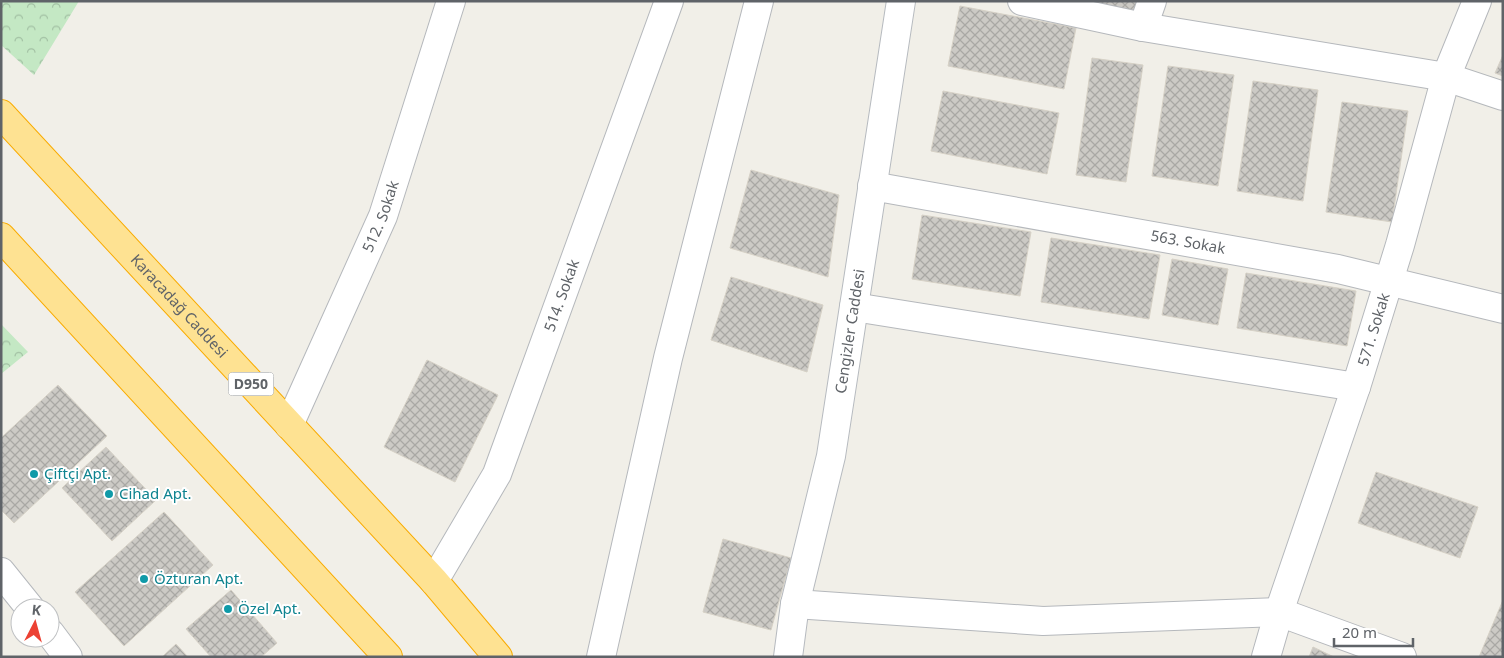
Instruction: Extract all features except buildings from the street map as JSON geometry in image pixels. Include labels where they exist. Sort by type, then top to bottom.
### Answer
[{"type":"highway","name":"Karacadağ Caddesi","points":[[1,114],[434,581],[498,657]]},
{"type":"highway","points":[[1,237],[388,657]]},
{"type":"street","name":"512. Sokak","points":[[289,425],[383,216],[451,1]]},
{"type":"street","name":"514. Sokak","points":[[434,581],[496,474],[669,1]]},
{"type":"street","points":[[601,657],[668,358],[759,1]]},
{"type":"street","name":"Cengizler Caddesi","points":[[788,657],[795,604],[831,456],[901,1]]},
{"type":"street","points":[[1022,1],[1143,27],[1446,77],[1503,96]]},
{"type":"street","points":[[1143,27],[1152,1]]},
{"type":"street","name":"571. Sokak","points":[[1266,657],[1279,612],[1356,387],[1389,281],[1446,77],[1477,1]]},
{"type":"street","name":"563. Sokak","points":[[872,186],[1338,270],[1503,309]]},
{"type":"street","points":[[854,307],[1356,387]]},
{"type":"street","points":[[1,572],[22,598]]},
{"type":"street","points":[[795,604],[1043,621],[1279,612],[1402,657]]},
{"type":"street","points":[[60,646],[68,657]]},
{"type":"green space","points":[[1,1],[79,1],[34,75],[1,45]]},
{"type":"green space","points":[[1,324],[28,352],[1,374]]},
{"type":"place","name":"Çiftçi Apt.","points":[[34,474]]},
{"type":"place","name":"Cihad Apt.","points":[[109,494]]},
{"type":"place","name":"Özturan Apt.","points":[[144,579]]},
{"type":"place","name":"Özel Apt.","points":[[228,609]]}]
